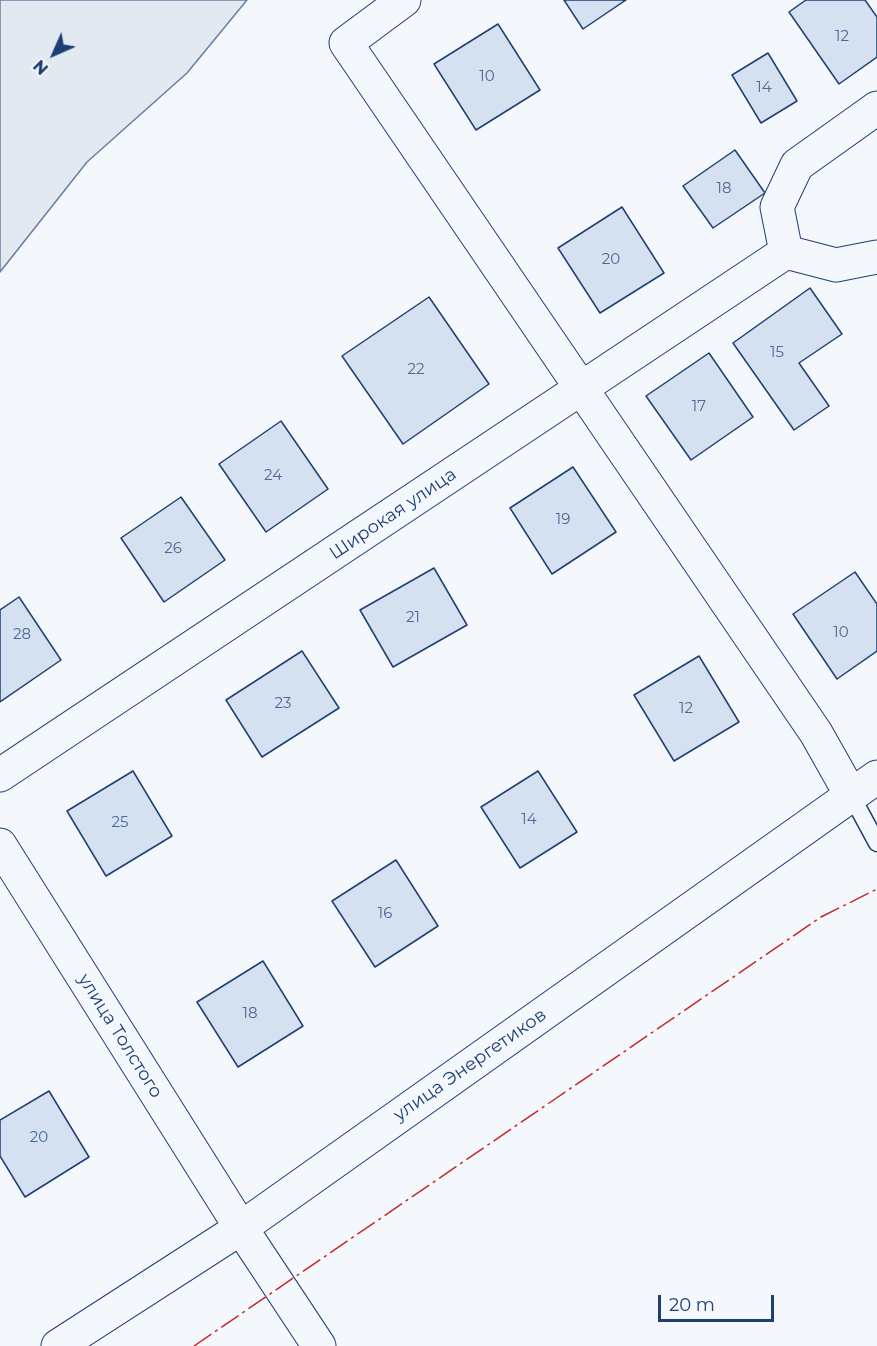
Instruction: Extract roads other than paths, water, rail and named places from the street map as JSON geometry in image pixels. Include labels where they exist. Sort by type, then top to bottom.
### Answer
[{"type":"street","points":[[404,0],[346,44],[816,733],[864,786]]},
{"type":"street","points":[[877,108],[797,165],[777,207],[786,252],[836,265],[877,257]]},
{"type":"street","name":"Широкая улица","points":[[0,776],[786,252]]},
{"type":"street","name":"улица Энергетиков","points":[[58,1346],[241,1228],[864,786]]},
{"type":"street","name":"улица Толстого","points":[[0,844],[241,1228],[319,1346]]},
{"type":"lane","points":[[864,786],[877,843]]}]
